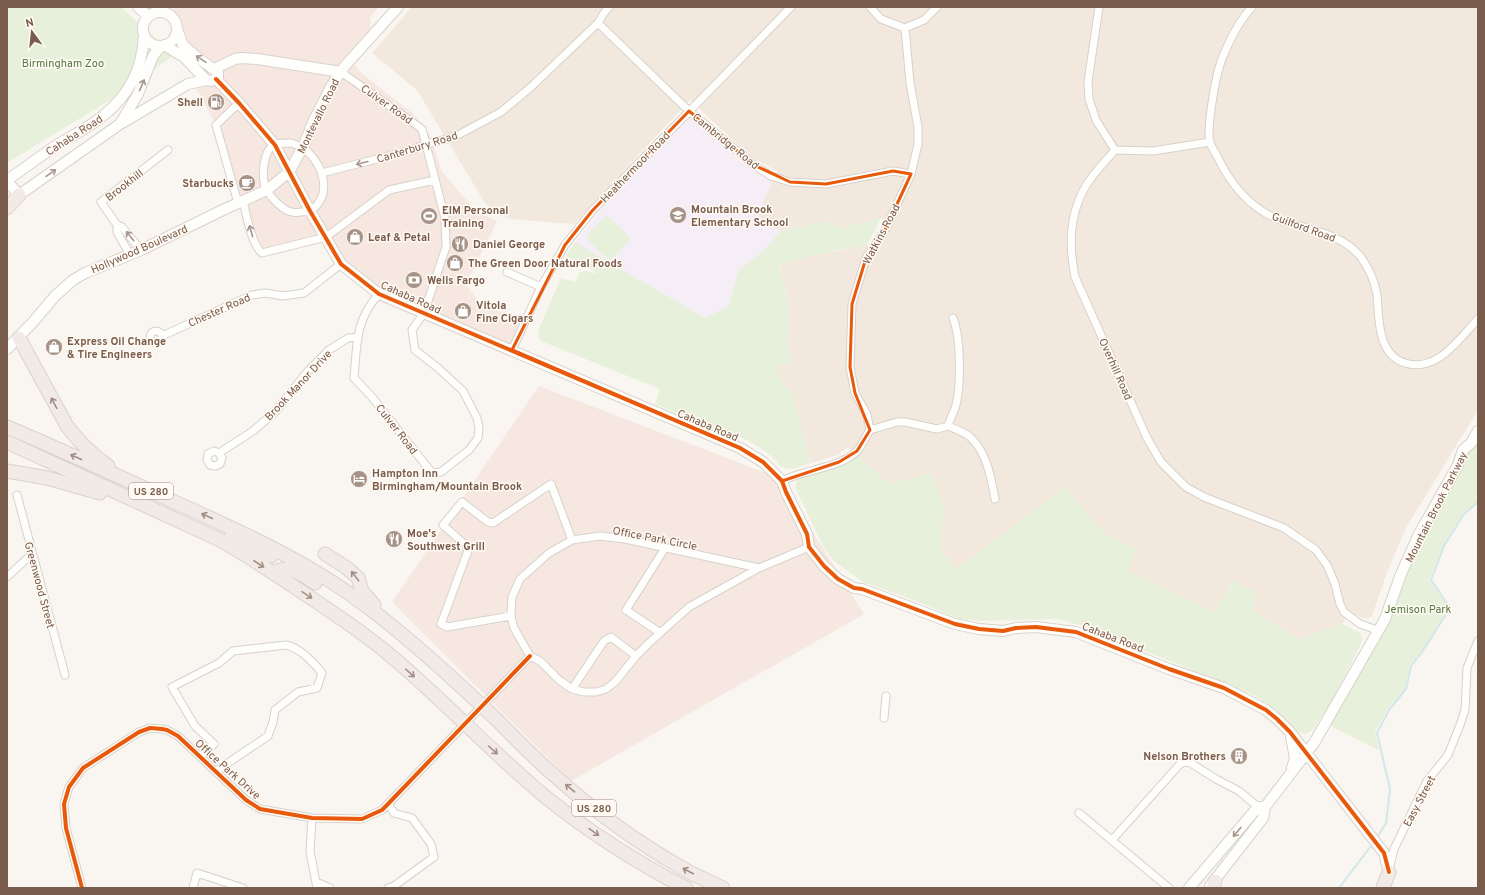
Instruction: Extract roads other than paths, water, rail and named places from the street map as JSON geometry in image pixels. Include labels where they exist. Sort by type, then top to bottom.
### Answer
[{"type":"highway","points":[[7,205],[18,195]]},
{"type":"highway","points":[[7,208],[18,195]]},
{"type":"highway","points":[[18,338],[67,426],[77,440],[88,452],[128,481]]},
{"type":"highway","name":"US 280","points":[[7,427],[244,533],[344,590],[412,643],[554,776],[618,827],[685,870],[723,888]]},
{"type":"highway","name":"US 280","points":[[7,442],[218,539],[274,573],[353,626],[379,646],[516,771],[560,808],[609,843],[686,888]]},
{"type":"highway","points":[[7,471],[66,482],[181,517],[220,532],[269,556],[280,559],[292,559]]},
{"type":"highway","points":[[326,554],[347,568],[358,578],[362,591],[384,620]]},
{"type":"highway","points":[[274,573],[280,569],[290,569],[353,606],[384,620]]},
{"type":"highway","points":[[1383,888],[1389,872]]},
{"type":"street","points":[[138,7],[148,16]]},
{"type":"street","name":"Canterbury Road","points":[[322,173],[412,150],[426,144],[447,140],[501,112],[532,87],[598,23],[609,7]]},
{"type":"street","name":"Heathermoor Road","points":[[512,350],[541,287],[565,245],[592,211],[791,7]]},
{"type":"street","points":[[870,7],[881,19],[905,28],[924,20],[937,7]]},
{"type":"street","points":[[1099,7],[1088,82],[1088,99],[1096,120],[1115,150],[1153,151],[1210,142],[1210,110],[1222,60],[1235,32],[1246,13],[1252,7]]},
{"type":"street","name":"Montevallo Road","points":[[289,172],[303,148],[314,120],[332,85],[349,61],[394,8]]},
{"type":"street","name":"Cahaba Road","points":[[7,181],[58,145],[105,115],[124,95],[140,64],[143,51],[144,24],[148,16],[166,10],[173,18],[183,45],[198,58],[212,76],[239,103],[275,144],[310,211],[341,264],[379,294],[512,350],[579,381],[740,448],[763,462],[787,478],[786,492],[807,534],[809,547],[824,566],[838,579],[854,588],[862,589],[955,624],[979,629],[1003,631],[1016,628],[1036,627],[1076,632],[1169,669],[1224,688],[1266,710],[1290,732],[1384,853],[1389,872]]},
{"type":"street","name":"Cambridge Road","points":[[598,23],[689,111],[754,165],[771,176],[790,182],[826,184],[893,171],[911,174]]},
{"type":"street","name":"Watkins Road","points":[[870,430],[866,415],[855,393],[850,367],[852,304],[866,258],[885,230],[911,174],[918,144],[918,127],[910,83],[905,28]]},
{"type":"street","name":"Cahaba Road","points":[[120,124],[138,94],[153,56],[163,45],[172,40],[177,29]]},
{"type":"street","name":"Cahaba Road","points":[[144,36],[157,46],[163,45],[184,57],[212,76]]},
{"type":"street","name":"Culver Road","points":[[212,76],[235,59],[241,58],[341,72],[422,129],[445,218],[446,247],[424,313],[412,330],[415,350],[438,368],[463,392],[477,418],[479,428],[478,438],[469,450],[441,472],[432,473],[372,397],[354,378],[358,337]]},
{"type":"street","name":"Cahaba Road","points":[[18,195],[120,124],[188,84],[212,76]]},
{"type":"street","points":[[239,103],[216,125],[254,242],[262,254],[326,237],[389,190],[435,180]]},
{"type":"street","name":"Guilford Road","points":[[1210,142],[1226,174],[1243,195],[1260,210],[1273,217],[1324,233],[1345,243],[1355,250],[1364,262],[1372,277],[1377,295],[1383,341],[1392,354],[1404,362],[1425,364],[1442,357],[1478,319]]},
{"type":"street","points":[[291,143],[308,151],[316,161],[322,173],[324,193],[319,204],[310,211],[292,212],[280,206],[267,190],[264,180],[264,160],[268,151],[275,144],[291,143]]},
{"type":"street","name":"Brookhill","points":[[141,250],[122,227],[117,225],[101,202],[168,150]]},
{"type":"street","name":"Overhill Road","points":[[1115,150],[1096,171],[1084,188],[1075,211],[1071,236],[1071,256],[1075,277],[1147,438],[1161,462],[1186,487],[1204,497],[1284,528],[1316,550],[1327,565],[1344,612],[1360,624],[1377,630]]},
{"type":"street","name":"Hollywood Boulevard","points":[[7,349],[55,296],[73,280],[85,273],[141,250],[267,190],[289,172]]},
{"type":"street","points":[[7,181],[18,195]]},
{"type":"street","name":"Brookhill","points":[[117,225],[117,232],[130,255]]},
{"type":"street","name":"Chester Road","points":[[162,336],[252,295],[265,293],[283,296],[304,293],[341,264]]},
{"type":"street","points":[[507,272],[541,287]]},
{"type":"street","points":[[358,337],[361,321],[379,294]]},
{"type":"street","points":[[948,426],[956,406],[959,379],[958,329],[954,318]]},
{"type":"street","name":"Brook Manor Drive","points":[[219,453],[253,431],[276,411],[307,372],[329,350],[348,338],[358,337]]},
{"type":"street","points":[[787,478],[839,462],[857,451],[870,430],[897,422],[905,422],[937,429],[948,426],[969,436],[978,445],[988,466],[995,499]]},
{"type":"street","name":"Mountain Brook Parkway","points":[[1261,807],[1290,774],[1314,743],[1377,630],[1385,619],[1401,574],[1419,534],[1458,465],[1464,450],[1471,444],[1478,431]]},
{"type":"street","points":[[511,616],[447,627],[441,624],[469,548],[443,525],[462,502],[488,522],[492,523],[551,484],[572,540]]},
{"type":"street","name":"Greenwood Street","points":[[16,495],[65,675]]},
{"type":"street","name":"Office Park Circle","points":[[759,568],[626,539],[600,536],[572,540],[549,553],[520,579],[512,597],[511,616],[514,628],[530,656],[540,661],[559,680],[572,689],[584,692],[596,692],[606,689],[615,682],[636,656],[659,632],[690,607],[759,568],[809,547]]},
{"type":"street","name":"Office Park Circle","points":[[659,632],[626,610],[665,548]]},
{"type":"street","points":[[7,577],[32,554]]},
{"type":"street","points":[[572,689],[604,641],[610,637],[636,656]]},
{"type":"street","name":"Easy Street","points":[[1389,872],[1394,849],[1407,822],[1427,781],[1448,755],[1460,725],[1465,710],[1467,668],[1478,641]]},
{"type":"street","name":"Office Park Drive","points":[[200,757],[214,744],[195,726],[172,686],[219,663],[233,651],[286,645],[292,646],[315,665],[322,673],[318,688],[298,692],[274,710],[273,722],[268,736],[216,771]]},
{"type":"street","name":"Office Park Drive","points":[[82,888],[66,828],[64,804],[69,787],[83,768],[139,732],[150,728],[167,730],[178,736],[246,800],[260,809],[312,818],[362,819],[382,810],[530,656]]},
{"type":"street","points":[[884,718],[886,696]]},
{"type":"street","points":[[1290,732],[1295,758],[1290,774]]},
{"type":"street","points":[[1112,840],[1181,763],[1189,762],[1239,791],[1261,807],[1263,818],[1212,886]]},
{"type":"street","points":[[388,804],[394,813],[412,818],[431,844],[434,856],[394,886],[388,888]]},
{"type":"street","points":[[1189,888],[1261,807]]},
{"type":"street","points":[[1079,812],[1169,888]]},
{"type":"street","points":[[312,818],[310,850],[316,885],[330,888]]},
{"type":"street","points":[[193,888],[197,873],[243,888]]},
{"type":"waterway","points":[[1378,836],[1386,823],[1390,789],[1377,733],[1389,710],[1406,689],[1411,666],[1422,652],[1450,608],[1431,580],[1444,546],[1464,514],[1478,502]]},
{"type":"waterway","points":[[1339,888],[1371,846]]},
{"type":"place","name":"Shell","points":[[216,102]]},
{"type":"place","name":"Starbucks","points":[[247,183]]},
{"type":"place","name":"Mountain Brook Elementary School","points":[[678,215]]},
{"type":"place","name":"EIM Personal Training","points":[[429,216]]},
{"type":"place","name":"Leaf & Petal","points":[[355,237]]},
{"type":"place","name":"Daniel George","points":[[460,244]]},
{"type":"place","name":"The Green Door Natural Foods","points":[[455,263]]},
{"type":"place","name":"Wells Fargo","points":[[414,280]]},
{"type":"place","name":"Vitola Fine Cigars","points":[[463,311]]},
{"type":"place","name":"Express Oil Change & Tire Engineers","points":[[54,347]]},
{"type":"place","name":"Hampton Inn Birmingham/Mountain Brook","points":[[359,479]]},
{"type":"place","name":"Moe's Southwest Grill","points":[[394,539]]},
{"type":"place","name":"Nelson Brothers","points":[[1239,756]]},
{"type":"park label","name":"Birmingham Zoo","points":[[63,63]]},
{"type":"park label","name":"Jemison Park","points":[[1418,609]]}]
